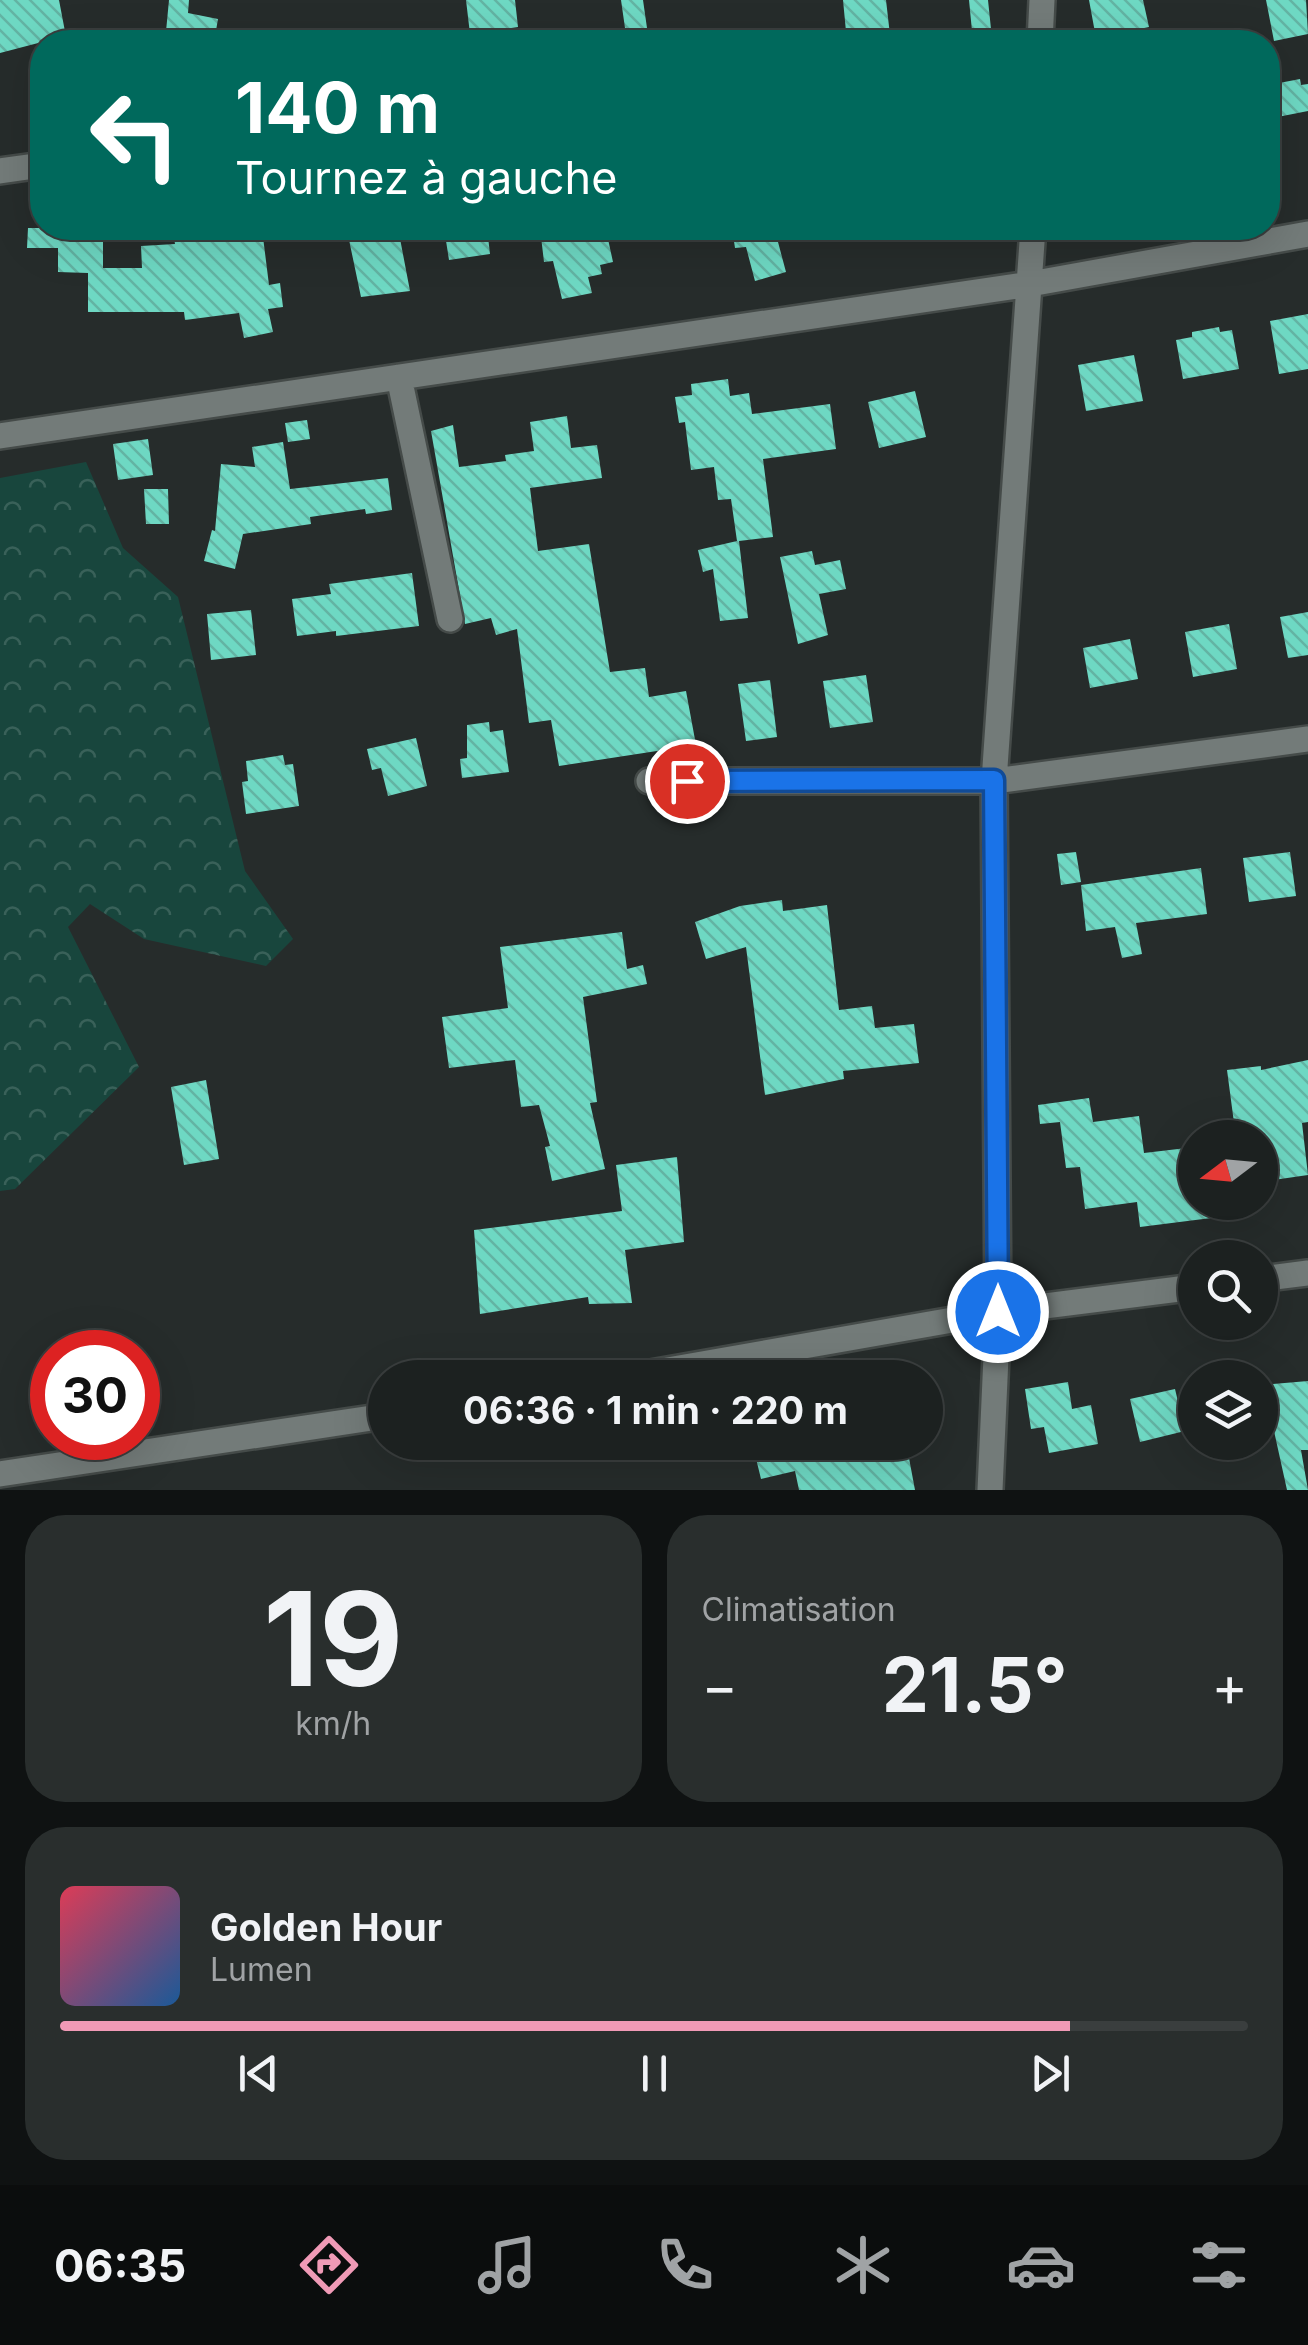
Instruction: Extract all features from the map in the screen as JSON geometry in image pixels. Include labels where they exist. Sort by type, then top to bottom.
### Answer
[{"type":"street","points":[[1041,30],[1042,0]]},
{"type":"street","points":[[0,171],[30,166]]},
{"type":"street","points":[[1280,239],[1308,234]]},
{"type":"street","points":[[990,1490],[998,1312],[994,780],[1032,240]]},
{"type":"street","points":[[0,436],[1030,284],[1275,240]]},
{"type":"street","points":[[399,377],[450,619]]},
{"type":"street","points":[[649,781],[994,780],[1308,739]]},
{"type":"street","points":[[1278,1277],[1308,1273]]},
{"type":"street","points":[[725,1360],[998,1312],[1178,1289]]},
{"type":"street","points":[[0,1474],[368,1419]]},
{"type":"green space","points":[[86,462],[123,548],[178,597],[245,871],[293,939],[266,966],[144,939],[90,904],[68,927],[139,1067],[15,1189],[0,1191],[0,478]]},
{"type":"building","points":[[0,0],[59,0],[65,30],[30,30],[30,45],[0,53]]},
{"type":"building","points":[[169,0],[189,0],[188,13],[218,19],[216,30],[166,30]]},
{"type":"building","points":[[466,0],[515,0],[518,27],[470,30]]},
{"type":"building","points":[[621,0],[643,0],[647,30],[625,30]]},
{"type":"building","points":[[843,0],[886,0],[889,30],[846,30]]},
{"type":"building","points":[[969,0],[988,0],[991,29],[972,30]]},
{"type":"building","points":[[1089,0],[1143,0],[1149,27],[1095,30]]},
{"type":"building","points":[[1266,0],[1306,0],[1308,34],[1280,40],[1280,30],[1272,30]]},
{"type":"building","points":[[1300,79],[1301,85],[1308,84],[1308,111],[1280,117],[1280,83]]},
{"type":"building","points":[[28,228],[30,240],[103,240],[103,268],[142,268],[141,246],[175,244],[174,240],[263,240],[269,285],[280,283],[283,307],[268,309],[273,332],[244,338],[239,313],[185,320],[184,312],[88,312],[88,273],[58,272],[58,248],[27,248]]},
{"type":"building","points":[[349,240],[400,240],[410,291],[361,297]]},
{"type":"building","points":[[446,240],[488,240],[490,254],[449,260]]},
{"type":"building","points":[[541,240],[608,240],[613,262],[600,265],[602,274],[588,277],[592,293],[562,299],[553,261],[544,262]]},
{"type":"building","points":[[734,240],[798,240],[778,242],[786,272],[755,281],[746,247],[735,248]]},
{"type":"building","points":[[1308,314],[1308,369],[1279,374],[1270,321]]},
{"type":"building","points":[[1219,327],[1220,332],[1232,330],[1239,369],[1183,379],[1176,340],[1192,337],[1192,332]]},
{"type":"building","points":[[1134,355],[1143,401],[1086,411],[1078,365]]},
{"type":"building","points":[[728,379],[730,396],[749,393],[752,414],[830,404],[836,449],[763,459],[773,537],[739,541],[748,618],[720,621],[713,569],[703,572],[698,550],[737,541],[731,499],[718,500],[714,467],[691,470],[685,422],[679,423],[675,397],[692,395],[691,384]]},
{"type":"building","points":[[915,391],[926,437],[879,448],[868,402]]},
{"type":"building","points":[[567,416],[571,448],[597,445],[602,478],[530,488],[538,551],[589,544],[610,672],[645,668],[649,697],[686,691],[696,745],[559,766],[551,720],[529,723],[517,629],[496,635],[491,618],[465,624],[431,431],[453,425],[459,467],[506,461],[505,455],[534,451],[530,422]]},
{"type":"building","points":[[307,420],[310,439],[288,442],[285,423]]},
{"type":"building","points":[[148,439],[153,475],[118,480],[113,444]]},
{"type":"building","points":[[283,442],[290,489],[388,478],[392,510],[366,514],[365,509],[310,517],[311,524],[243,534],[235,569],[204,561],[212,530],[215,531],[221,464],[255,467],[252,447]]},
{"type":"building","points":[[144,489],[168,489],[169,524],[146,524]]},
{"type":"building","points":[[812,551],[815,565],[840,560],[846,589],[819,594],[828,635],[798,644],[780,557]]},
{"type":"building","points":[[412,573],[419,626],[336,636],[336,631],[297,636],[292,599],[331,594],[329,584]]},
{"type":"building","points":[[251,610],[256,655],[211,660],[207,614]]},
{"type":"building","points":[[1308,612],[1308,655],[1288,658],[1280,617]]},
{"type":"building","points":[[1229,624],[1237,669],[1193,677],[1185,632]]},
{"type":"building","points":[[1130,639],[1138,679],[1090,688],[1083,648]]},
{"type":"building","points":[[866,675],[873,722],[830,728],[823,681]]},
{"type":"building","points":[[770,680],[777,737],[746,741],[738,684]]},
{"type":"building","points":[[489,722],[490,732],[503,730],[509,772],[462,778],[460,759],[467,758],[467,725]]},
{"type":"building","points":[[416,738],[427,786],[388,796],[381,768],[372,770],[367,749]]},
{"type":"building","points":[[283,755],[285,765],[293,764],[299,806],[246,814],[242,782],[248,781],[246,761]]},
{"type":"building","points":[[1076,852],[1081,882],[1061,885],[1057,854]]},
{"type":"building","points":[[1290,852],[1296,896],[1249,902],[1243,858]]},
{"type":"building","points":[[1201,868],[1207,914],[1136,923],[1142,954],[1122,958],[1115,927],[1086,931],[1081,885]]},
{"type":"building","points":[[782,900],[783,911],[827,905],[839,1010],[872,1006],[875,1028],[914,1024],[919,1063],[843,1071],[844,1079],[765,1095],[746,947],[706,959],[695,922],[740,906]]},
{"type":"building","points":[[622,932],[627,969],[643,965],[647,984],[583,997],[597,1102],[590,1103],[605,1169],[552,1181],[545,1147],[550,1146],[539,1105],[521,1107],[515,1060],[449,1068],[442,1017],[508,1008],[500,947]]},
{"type":"building","points":[[1308,1060],[1308,1122],[1302,1123],[1308,1175],[1278,1179],[1278,1120],[1234,1120],[1227,1070],[1261,1066],[1261,1070]]},
{"type":"building","points":[[206,1080],[219,1159],[184,1165],[171,1087]]},
{"type":"building","points":[[1089,1098],[1093,1122],[1139,1116],[1144,1153],[1178,1149],[1178,1220],[1195,1220],[1140,1227],[1137,1202],[1085,1209],[1080,1167],[1066,1168],[1060,1122],[1040,1124],[1038,1105]]},
{"type":"building","points":[[677,1157],[684,1242],[625,1250],[632,1303],[589,1304],[588,1297],[480,1314],[474,1230],[622,1211],[616,1165]]},
{"type":"building","points":[[1308,1381],[1308,1450],[1301,1450],[1308,1490],[1287,1490],[1278,1449],[1278,1384]]},
{"type":"building","points":[[1068,1382],[1072,1409],[1091,1405],[1098,1444],[1049,1453],[1044,1427],[1031,1429],[1025,1389]]},
{"type":"building","points":[[1175,1389],[1178,1433],[1140,1442],[1130,1399]]},
{"type":"building","points":[[756,1460],[909,1460],[915,1490],[799,1490],[795,1471],[761,1479]]},
{"type":"route","points":[[687,781],[994,780],[998,1312]]}]
